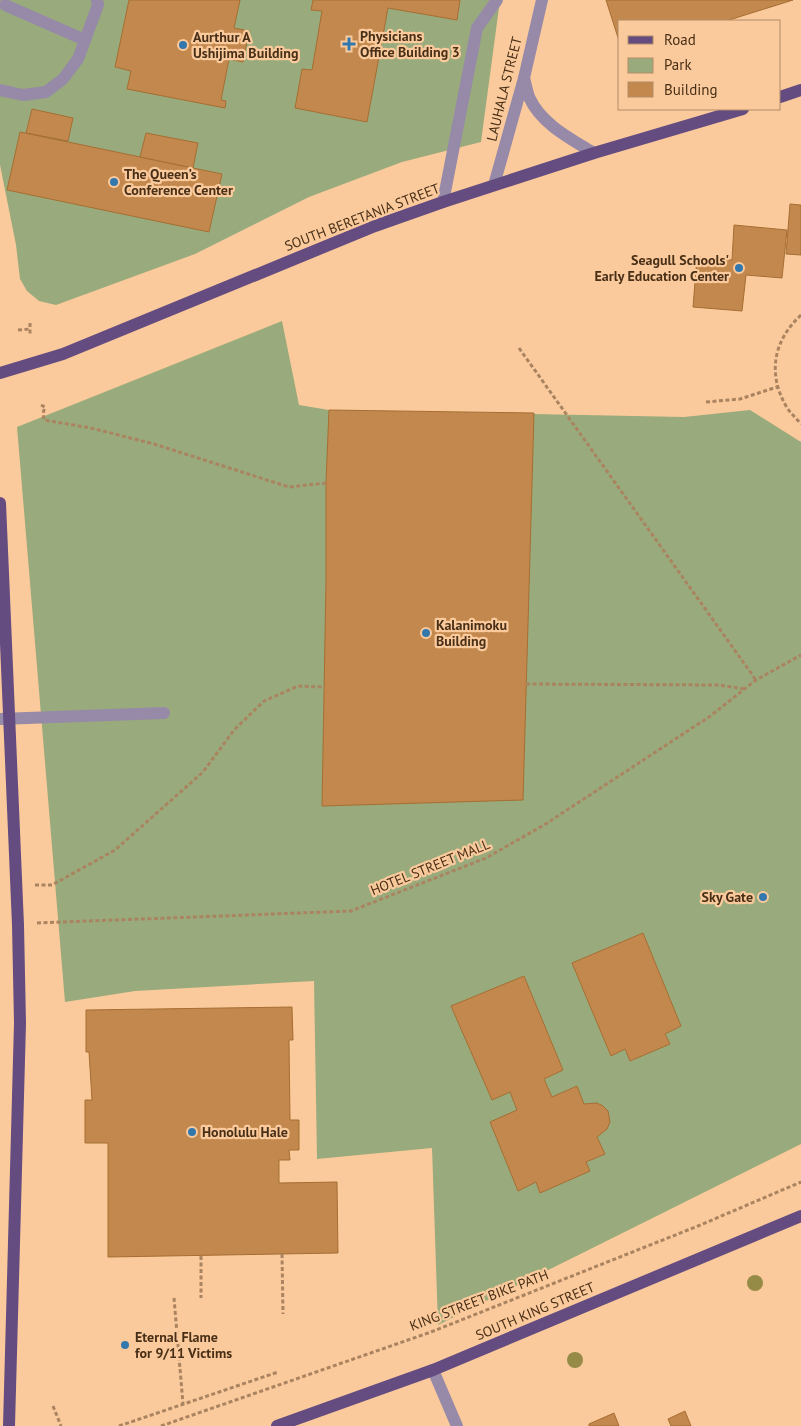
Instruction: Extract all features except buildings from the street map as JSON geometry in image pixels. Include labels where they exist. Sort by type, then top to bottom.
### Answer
[{"type":"main road","points":[[781,97],[801,90]]},
{"type":"main road","name":"SOUTH BERETANIA STREET","points":[[0,373],[62,354],[375,226],[594,153],[740,110]]},
{"type":"main road","points":[[0,503],[4,719],[16,886],[20,1023],[9,1426]]},
{"type":"main road","name":"SOUTH KING STREET","points":[[277,1426],[433,1370],[801,1216]]},
{"type":"street","points":[[0,90],[23,95],[46,92],[63,78],[78,59],[98,5],[97,0]]},
{"type":"street","points":[[443,202],[477,28],[497,0]]},
{"type":"street","name":"LAUHALA STREET","points":[[494,185],[524,78],[542,0]]},
{"type":"street","points":[[4,6],[85,40]]},
{"type":"street","points":[[524,78],[530,98],[545,119],[557,130],[594,153]]},
{"type":"street","points":[[4,719],[164,713]]},
{"type":"street","points":[[433,1370],[457,1426]]},
{"type":"path","points":[[801,315],[790,325],[779,344],[774,366],[777,387],[787,408],[801,424]]},
{"type":"path","points":[[30,323],[30,334]]},
{"type":"path","points":[[18,330],[30,329]]},
{"type":"path","points":[[519,348],[756,680]]},
{"type":"path","points":[[706,402],[740,399],[777,387]]},
{"type":"path","points":[[41,405],[45,407],[43,413],[44,420],[91,428],[154,444],[289,487],[326,483]]},
{"type":"path","name":"HOTEL STREET MALL","points":[[41,922],[351,911],[486,858],[544,825],[709,717],[756,680],[801,655]]},
{"type":"path","points":[[526,684],[719,686],[745,689]]},
{"type":"path","points":[[16,886],[52,885],[115,850],[203,772],[234,730],[264,702],[298,686],[324,687]]},
{"type":"path","name":"KING STREET BIKE PATH","points":[[161,1426],[431,1332],[698,1226],[801,1182]]},
{"type":"path","points":[[282,1254],[282,1314]]},
{"type":"path","points":[[201,1256],[201,1298]]},
{"type":"path","points":[[174,1298],[183,1404]]},
{"type":"path","points":[[119,1426],[278,1372]]},
{"type":"path","points":[[53,1406],[61,1426]]},
{"type":"green space","points":[[0,0],[500,0],[481,142],[402,162],[309,197],[195,254],[56,305],[39,301],[27,291],[20,279],[16,245],[0,165]]},
{"type":"green space","points":[[282,321],[299,405],[329,410],[684,417],[750,410],[801,442],[801,1144],[438,1325],[432,1148],[317,1159],[314,981],[135,991],[65,1002],[17,427]]},
{"type":"place","name":"Physicians Office Building 3","points":[[349,44]]},
{"type":"place","name":"Aurthur A Ushijima Building","points":[[183,45]]},
{"type":"place","name":"The Queen’s Conference Center","points":[[114,182]]},
{"type":"place","name":"Seagull Schools' Early Education Center","points":[[739,268]]},
{"type":"place","name":"Kalanimoku Building","points":[[426,633]]},
{"type":"place","name":"Sky Gate","points":[[763,897]]},
{"type":"place","name":"Honolulu Hale","points":[[192,1132]]},
{"type":"place","name":"Eternal Flame for 9/11 Victims","points":[[125,1345]]}]
